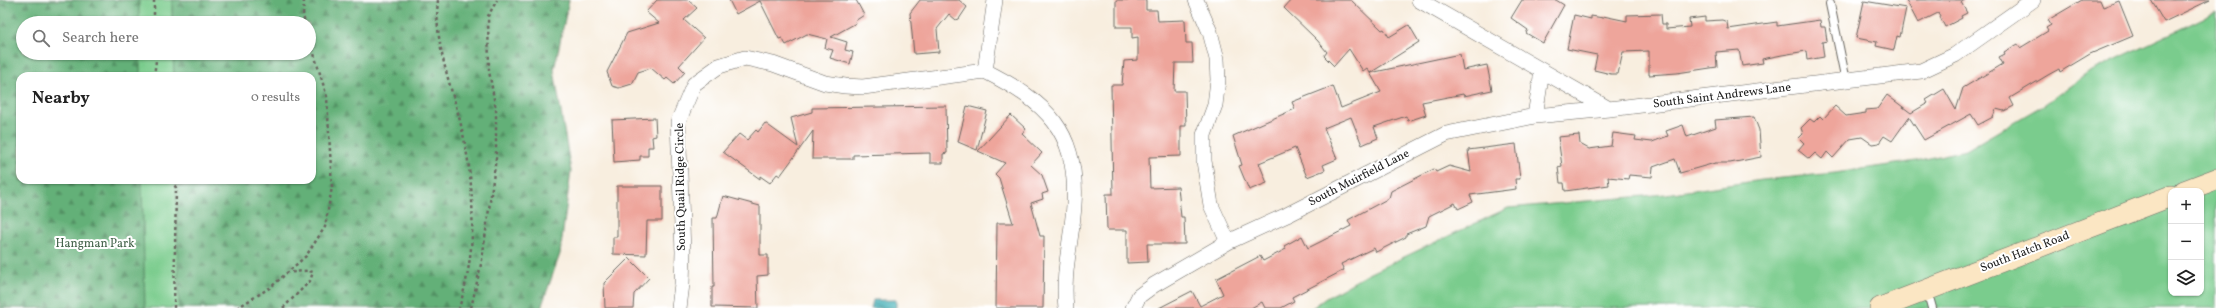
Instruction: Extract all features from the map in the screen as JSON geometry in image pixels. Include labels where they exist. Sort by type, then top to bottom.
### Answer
[{"type":"main road","points":[[2192,188],[2216,179]]},
{"type":"main road","name":"South Hatch Road","points":[[1880,308],[1930,299],[2168,197]]},
{"type":"street","points":[[995,0],[984,72],[1016,87],[1044,108],[1065,138],[1074,172],[1074,205],[1065,264],[1066,308]]},
{"type":"street","points":[[1196,0],[1210,32],[1217,58],[1218,80],[1215,105],[1204,135],[1204,161],[1211,205],[1228,242]]},
{"type":"street","points":[[1419,0],[1609,109]]},
{"type":"street","name":"South Saint Andrews Lane","points":[[1609,109],[1920,71],[1955,55],[2033,0]]},
{"type":"street","name":"South Quail Ridge Circle","points":[[679,308],[682,284],[682,252],[678,122],[694,84],[719,66],[745,58],[773,64],[825,82],[845,86],[863,87],[984,72]]},
{"type":"street","points":[[1535,116],[1542,71]]},
{"type":"street","name":"South Muirfield Lane","points":[[1133,308],[1139,296],[1154,285],[1228,242],[1287,215],[1446,134],[1535,116],[1609,109]]},
{"type":"lane","points":[[1830,4],[1846,81]]},
{"type":"path","points":[[154,0],[154,16]]},
{"type":"path","points":[[303,16],[304,0]]},
{"type":"path","points":[[438,0],[445,70],[467,151],[473,186],[471,265],[459,308]]},
{"type":"path","points":[[471,308],[482,260],[496,158],[496,110],[489,71],[488,16],[497,0]]},
{"type":"path","points":[[155,72],[156,60]]},
{"type":"path","points":[[237,308],[271,287],[306,256],[325,227],[332,187],[327,97],[316,60]]},
{"type":"path","points":[[174,184],[176,188],[174,308]]},
{"type":"path","points":[[283,308],[310,281],[313,272],[305,269],[295,273],[287,272]]},
{"type":"green space","name":"Hangman Park","points":[[0,0],[198,0],[199,16],[16,16],[16,60],[200,60],[200,72],[16,72],[16,184],[203,184],[207,308],[0,308]]},
{"type":"green space","name":"Hangman Park","points":[[0,0],[139,0],[139,16],[16,16],[16,60],[140,60],[140,72],[16,72],[16,184],[142,184],[145,308],[0,308]]},
{"type":"green space","points":[[172,0],[569,0],[554,70],[571,171],[560,254],[541,308],[179,308],[176,184],[316,184],[316,72],[174,72],[173,60],[316,60],[316,16],[172,16]]},
{"type":"green space","points":[[2216,12],[2216,308],[1312,308],[1326,298],[1368,274],[1508,208],[1666,194],[1762,180],[1835,173],[1916,161],[1966,150],[2045,104],[2091,71]]},
{"type":"water","points":[[873,300],[896,300],[896,308],[871,308]]},
{"type":"building","points":[[657,0],[688,0],[697,8],[684,20],[704,38],[679,66],[685,72],[674,84],[667,78],[665,80],[651,68],[638,72],[632,84],[619,88],[612,86],[607,72],[627,33],[659,23],[646,12]]},
{"type":"building","points":[[729,0],[856,0],[864,15],[855,21],[856,23],[831,37],[847,42],[845,50],[853,52],[850,64],[830,58],[833,50],[825,48],[827,39],[807,34],[786,45],[782,38],[779,39],[760,1],[736,14]]},
{"type":"building","points":[[920,0],[959,0],[967,7],[959,19],[956,20],[949,14],[937,29],[939,52],[914,54],[910,13]]},
{"type":"building","points":[[1116,0],[1146,0],[1146,10],[1157,10],[1158,21],[1185,20],[1186,43],[1192,43],[1193,63],[1175,63],[1174,91],[1185,91],[1186,126],[1181,126],[1181,156],[1149,157],[1150,188],[1178,187],[1181,217],[1184,217],[1185,244],[1147,244],[1148,262],[1127,263],[1127,230],[1107,230],[1106,194],[1113,194],[1111,85],[1122,85],[1124,61],[1138,60],[1138,37],[1132,38],[1132,27],[1116,27]]},
{"type":"building","points":[[1291,0],[1351,0],[1382,30],[1384,29],[1389,37],[1409,25],[1419,42],[1370,73],[1367,68],[1363,71],[1349,49],[1334,66],[1324,56],[1327,52],[1317,40],[1284,8]]},
{"type":"building","points":[[1522,0],[1556,0],[1564,5],[1543,43],[1526,33],[1528,30],[1511,18]]},
{"type":"building","points":[[1906,0],[1965,0],[1961,2],[1967,13],[1961,16],[1962,18],[1945,27],[1938,13],[1918,23]]},
{"type":"building","points":[[2082,0],[2100,0],[2103,7],[2119,1],[2133,36],[2090,54],[2060,72],[2059,69],[2048,75],[2010,98],[2014,106],[2004,111],[1996,109],[1993,117],[1978,125],[1971,114],[1924,140],[1909,117],[1892,141],[1884,136],[1879,143],[1872,144],[1862,137],[1850,139],[1833,158],[1827,152],[1822,159],[1815,153],[1809,159],[1798,150],[1804,143],[1799,138],[1803,134],[1801,128],[1810,119],[1814,122],[1820,116],[1823,119],[1835,106],[1846,116],[1866,113],[1866,110],[1877,109],[1887,95],[1911,113],[1928,103],[1926,100],[1944,89],[1956,110],[1963,88],[2003,64],[1999,57],[2005,54],[2004,52],[2018,44],[2020,48],[2048,31],[2046,28],[2051,25],[2048,20]]},
{"type":"building","points":[[2151,0],[2210,0],[2164,22]]},
{"type":"building","points":[[1864,1],[1906,8],[1900,37],[1897,36],[1894,50],[1876,46],[1877,42],[1856,38]]},
{"type":"building","points":[[1661,14],[1662,24],[1666,24],[1666,29],[1690,27],[1689,19],[1705,17],[1705,21],[1722,20],[1727,22],[1728,29],[1777,22],[1777,26],[1820,20],[1821,27],[1825,27],[1827,41],[1822,42],[1824,57],[1807,60],[1806,51],[1762,59],[1763,63],[1742,66],[1739,50],[1716,52],[1717,67],[1677,73],[1649,75],[1649,51],[1623,52],[1618,74],[1611,74],[1594,70],[1597,55],[1567,49],[1574,15],[1591,19],[1591,16],[1603,18],[1603,16],[1627,21],[1627,15]]},
{"type":"building","points":[[1460,54],[1463,70],[1487,65],[1492,90],[1422,102],[1426,115],[1408,121],[1406,116],[1374,127],[1378,138],[1362,145],[1351,117],[1324,128],[1337,159],[1323,165],[1325,170],[1307,177],[1295,148],[1259,163],[1267,183],[1249,190],[1239,166],[1242,165],[1233,136],[1295,109],[1292,102],[1333,86],[1341,108],[1381,92],[1370,73]]},
{"type":"building","points":[[946,106],[947,153],[943,154],[943,163],[930,163],[930,153],[853,155],[853,159],[812,159],[813,131],[780,176],[777,174],[770,183],[760,176],[760,179],[723,152],[739,134],[747,140],[756,130],[758,132],[765,123],[798,147],[791,118],[812,112],[812,108]]},
{"type":"building","points":[[967,106],[987,111],[977,150],[958,142]]},
{"type":"building","points":[[1011,115],[1026,129],[1022,134],[1042,153],[1031,165],[1042,175],[1048,192],[1042,194],[1043,199],[1031,203],[1040,236],[1044,236],[1043,308],[996,308],[997,223],[1013,223],[999,178],[995,174],[1005,163],[978,151]]},
{"type":"building","points":[[1754,117],[1759,130],[1761,157],[1730,163],[1715,163],[1680,173],[1675,159],[1653,167],[1652,177],[1629,175],[1628,179],[1608,177],[1609,185],[1565,191],[1564,183],[1560,183],[1558,167],[1562,166],[1558,137],[1579,135],[1580,144],[1589,149],[1611,146],[1613,133],[1636,136],[1635,140],[1652,142],[1668,136],[1666,131],[1683,125],[1687,137],[1716,127],[1715,120]]},
{"type":"building","points":[[655,118],[656,136],[652,137],[653,147],[648,147],[648,156],[640,156],[640,160],[614,162],[612,120]]},
{"type":"building","points":[[1516,144],[1520,179],[1515,179],[1516,189],[1470,195],[1473,202],[1458,209],[1455,203],[1429,216],[1426,226],[1406,234],[1406,237],[1376,252],[1374,248],[1341,264],[1344,270],[1292,297],[1294,301],[1281,308],[1265,308],[1262,302],[1251,308],[1159,308],[1192,291],[1200,306],[1223,294],[1216,279],[1260,256],[1263,261],[1286,249],[1284,246],[1302,236],[1308,248],[1322,241],[1351,226],[1348,220],[1389,198],[1391,191],[1434,169],[1436,172],[1449,166],[1471,172],[1468,150]]},
{"type":"building","points":[[617,186],[662,186],[662,221],[647,221],[646,255],[613,254],[613,237],[617,237]]},
{"type":"building","points":[[723,196],[760,206],[760,255],[768,255],[768,275],[757,276],[758,308],[712,307],[712,287],[714,287],[713,218],[717,218]]},
{"type":"building","points":[[629,258],[649,278],[634,294],[633,308],[605,308],[604,283]]}]
